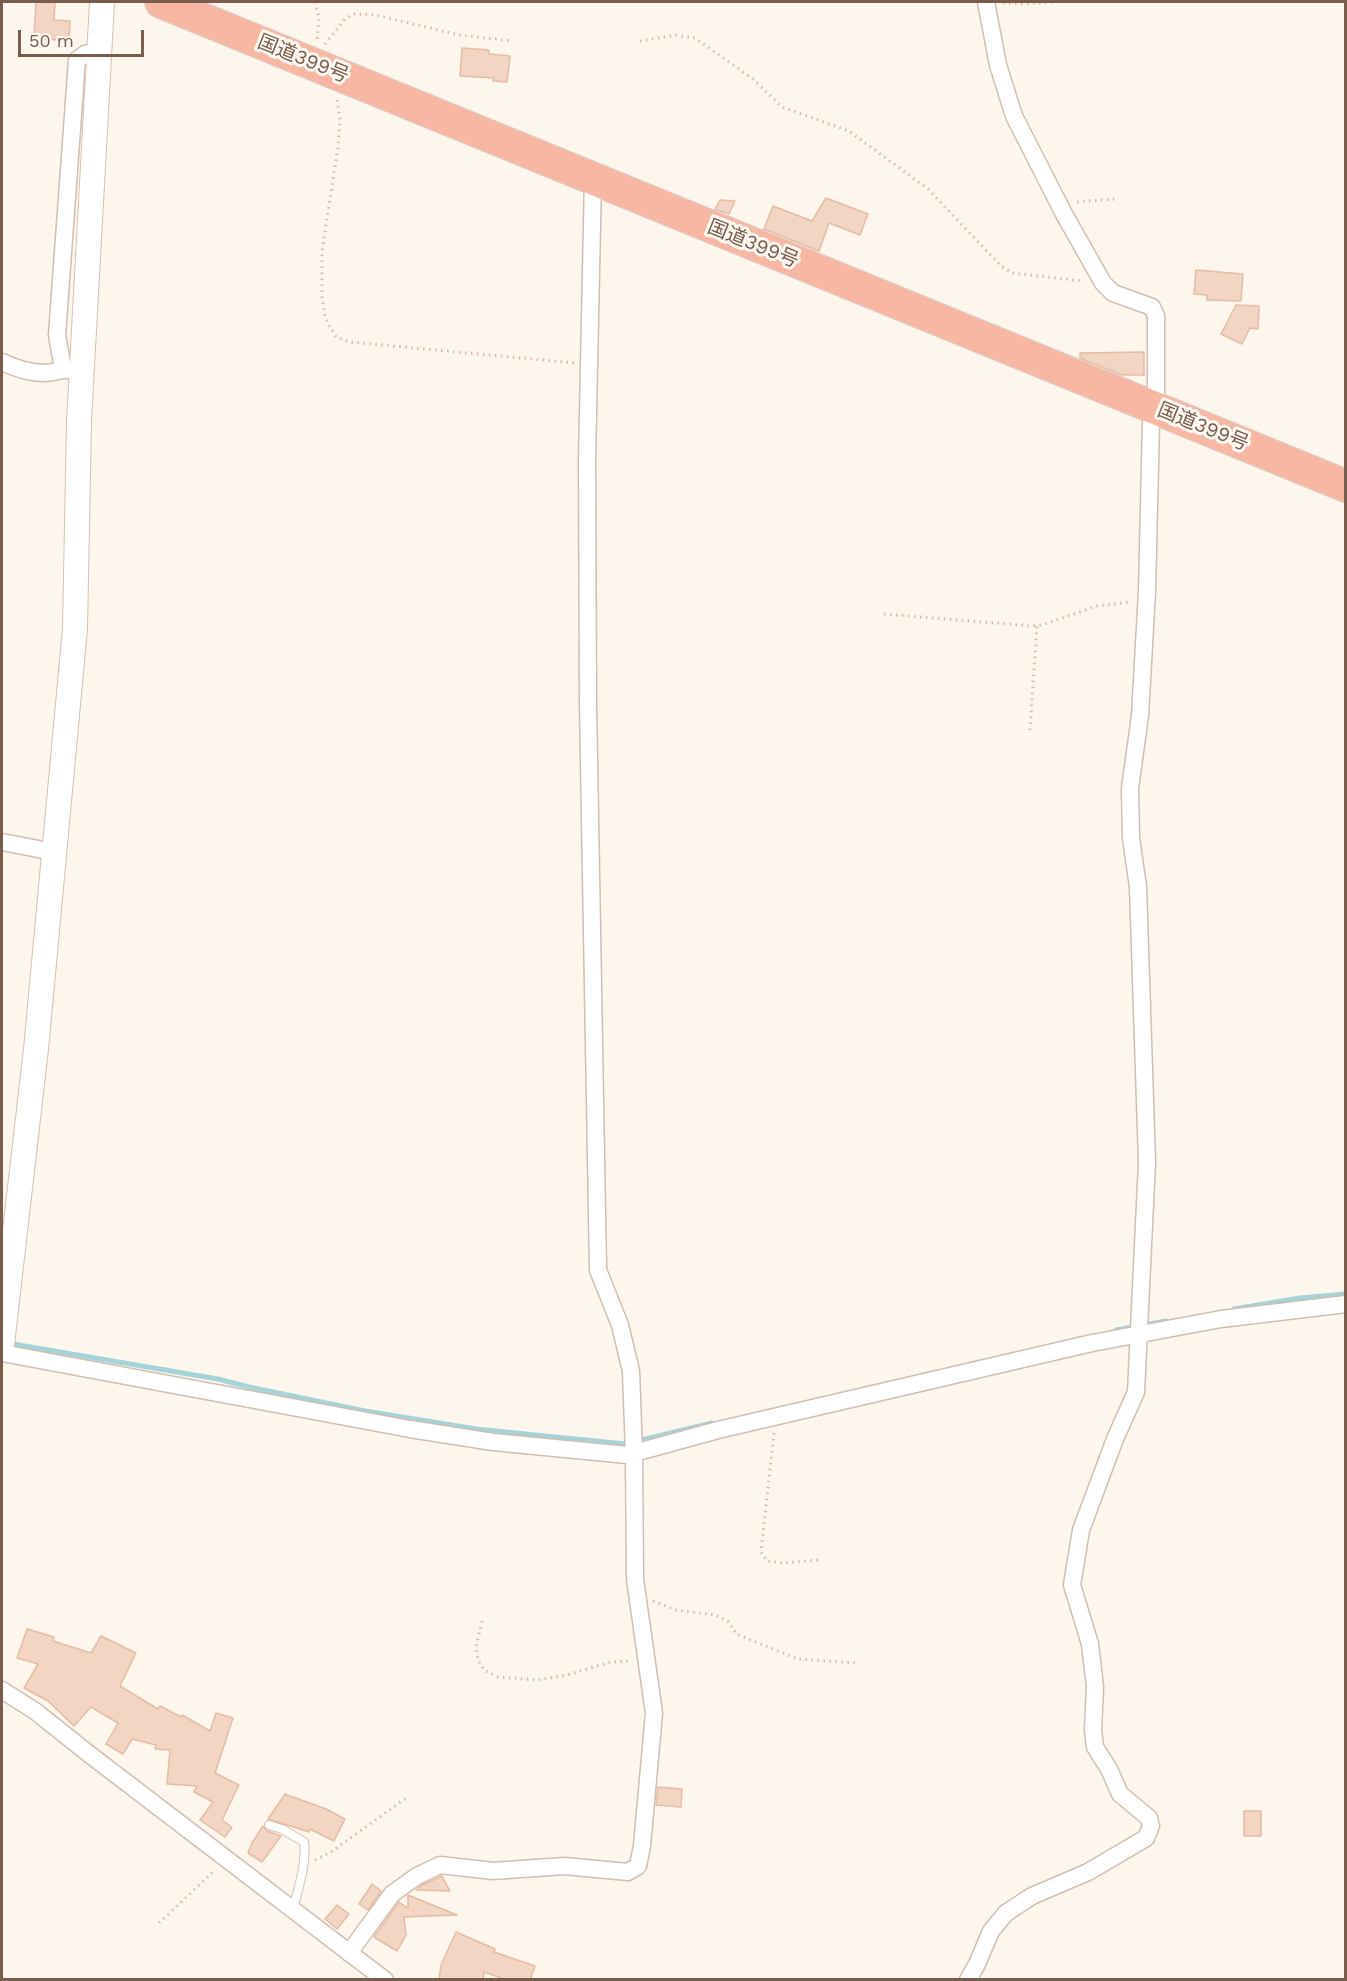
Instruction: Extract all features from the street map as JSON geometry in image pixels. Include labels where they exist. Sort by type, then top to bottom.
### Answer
[{"type":"highway","name":"国道399号","points":[[160,2],[320,63],[593,178],[1346,486]]},
{"type":"street","points":[[2,1344],[36,1048],[75,629],[73,370],[102,2]]},
{"type":"street","points":[[968,1980],[991,1930],[1006,1912],[1032,1896],[1108,1861],[1146,1838],[1151,1826],[1149,1818],[1120,1794],[1109,1768],[1095,1747],[1093,1730],[1095,1687],[1090,1644],[1072,1585],[1082,1530],[1114,1439],[1136,1392],[1147,1162],[1138,887],[1131,838],[1130,788],[1139,728],[1146,601],[1151,422],[1156,392],[1156,316],[1152,307],[1113,293],[1102,283],[1064,214],[1014,116],[998,65],[986,2]]},
{"type":"street","points":[[349,1953],[392,1894],[417,1876],[440,1864],[494,1871],[564,1866],[628,1872],[638,1866],[642,1846],[654,1713],[635,1579],[631,1371],[620,1325],[598,1270],[588,703],[588,364],[593,178]]},
{"type":"street","points":[[2,362],[20,370],[33,372],[73,370]]},
{"type":"street","points":[[2,842],[54,852]]},
{"type":"street","points":[[2,1353],[281,1406],[493,1442],[627,1455],[633,1446],[765,1419],[980,1369],[1140,1327],[1346,1304]]},
{"type":"street","points":[[2,1690],[35,1711],[385,1980]]},
{"type":"lane","points":[[269,1825],[282,1829],[304,1842],[303,1867],[292,1910]]},
{"type":"path","points":[[315,2],[319,18],[320,63],[340,120],[322,252],[322,297],[325,318],[336,337],[350,342],[588,364]]},
{"type":"path","points":[[986,2],[1022,4],[1053,2]]},
{"type":"path","points":[[320,63],[340,24],[354,14],[398,20],[459,35],[513,41]]},
{"type":"path","points":[[640,41],[675,35],[695,38],[753,79],[782,107],[849,131],[928,189],[1000,266],[1012,273],[1102,283]]},
{"type":"path","points":[[1076,202],[1116,199]]},
{"type":"path","points":[[884,614],[1037,625],[1097,606],[1146,601]]},
{"type":"path","points":[[1030,730],[1037,625]]},
{"type":"path","points":[[765,1419],[774,1433],[761,1552],[767,1561],[783,1563],[818,1560]]},
{"type":"path","points":[[638,1594],[676,1610],[700,1611],[716,1615],[729,1622],[736,1634],[798,1659],[857,1663]]},
{"type":"path","points":[[482,1621],[476,1647],[478,1660],[484,1670],[498,1677],[538,1680],[567,1675],[611,1662],[647,1660]]},
{"type":"path","points":[[303,1867],[331,1852],[406,1798]]},
{"type":"path","points":[[159,1923],[226,1859]]},
{"type":"building","points":[[36,2],[55,2],[54,20],[70,21],[69,41],[34,38]]},
{"type":"building","points":[[462,48],[489,50],[489,54],[510,56],[507,82],[493,81],[494,78],[460,76]]},
{"type":"building","points":[[826,198],[868,214],[860,235],[829,223],[819,251],[764,229],[773,206],[812,221]]},
{"type":"building","points":[[720,200],[735,201],[729,214],[715,209]]},
{"type":"building","points":[[1196,270],[1243,274],[1241,301],[1207,300],[1207,295],[1194,294]]},
{"type":"building","points":[[1236,305],[1259,306],[1258,329],[1250,328],[1242,344],[1221,334]]},
{"type":"building","points":[[1144,352],[1144,375],[1122,375],[1080,358],[1080,353]]},
{"type":"building","points":[[27,1629],[54,1637],[53,1641],[91,1653],[101,1636],[136,1653],[120,1686],[158,1709],[160,1706],[181,1717],[182,1715],[210,1731],[216,1713],[233,1718],[215,1773],[239,1785],[222,1820],[232,1827],[225,1837],[200,1820],[213,1802],[194,1792],[197,1786],[167,1784],[170,1750],[155,1749],[156,1745],[132,1739],[123,1754],[106,1744],[118,1723],[91,1707],[74,1726],[48,1701],[24,1688],[38,1664],[17,1658]]},
{"type":"building","points":[[658,1787],[682,1789],[681,1807],[656,1805]]},
{"type":"building","points":[[285,1794],[326,1809],[345,1819],[334,1841],[310,1829],[309,1832],[268,1819]]},
{"type":"building","points":[[1244,1811],[1261,1811],[1261,1836],[1244,1836]]},
{"type":"building","points":[[263,1826],[267,1831],[281,1836],[262,1862],[248,1853]]},
{"type":"building","points":[[442,1876],[450,1891],[416,1890],[422,1885]]},
{"type":"building","points":[[372,1884],[381,1891],[368,1910],[359,1904]]},
{"type":"building","points":[[408,1895],[457,1915],[404,1917],[406,1935],[397,1951],[374,1937],[399,1902],[408,1908]]},
{"type":"building","points":[[337,1905],[349,1914],[337,1929],[325,1919]]},
{"type":"building","points":[[456,1932],[495,1949],[494,1952],[535,1966],[530,1980],[507,1980],[484,1972],[483,1980],[439,1980],[441,1965]]},
{"type":"waterway","points":[[1234,1309],[1300,1298],[1346,1294]]},
{"type":"waterway","points":[[1116,1330],[1166,1321]]},
{"type":"waterway","points":[[7,1343],[218,1379],[365,1411],[476,1429],[625,1444],[712,1423]]}]
